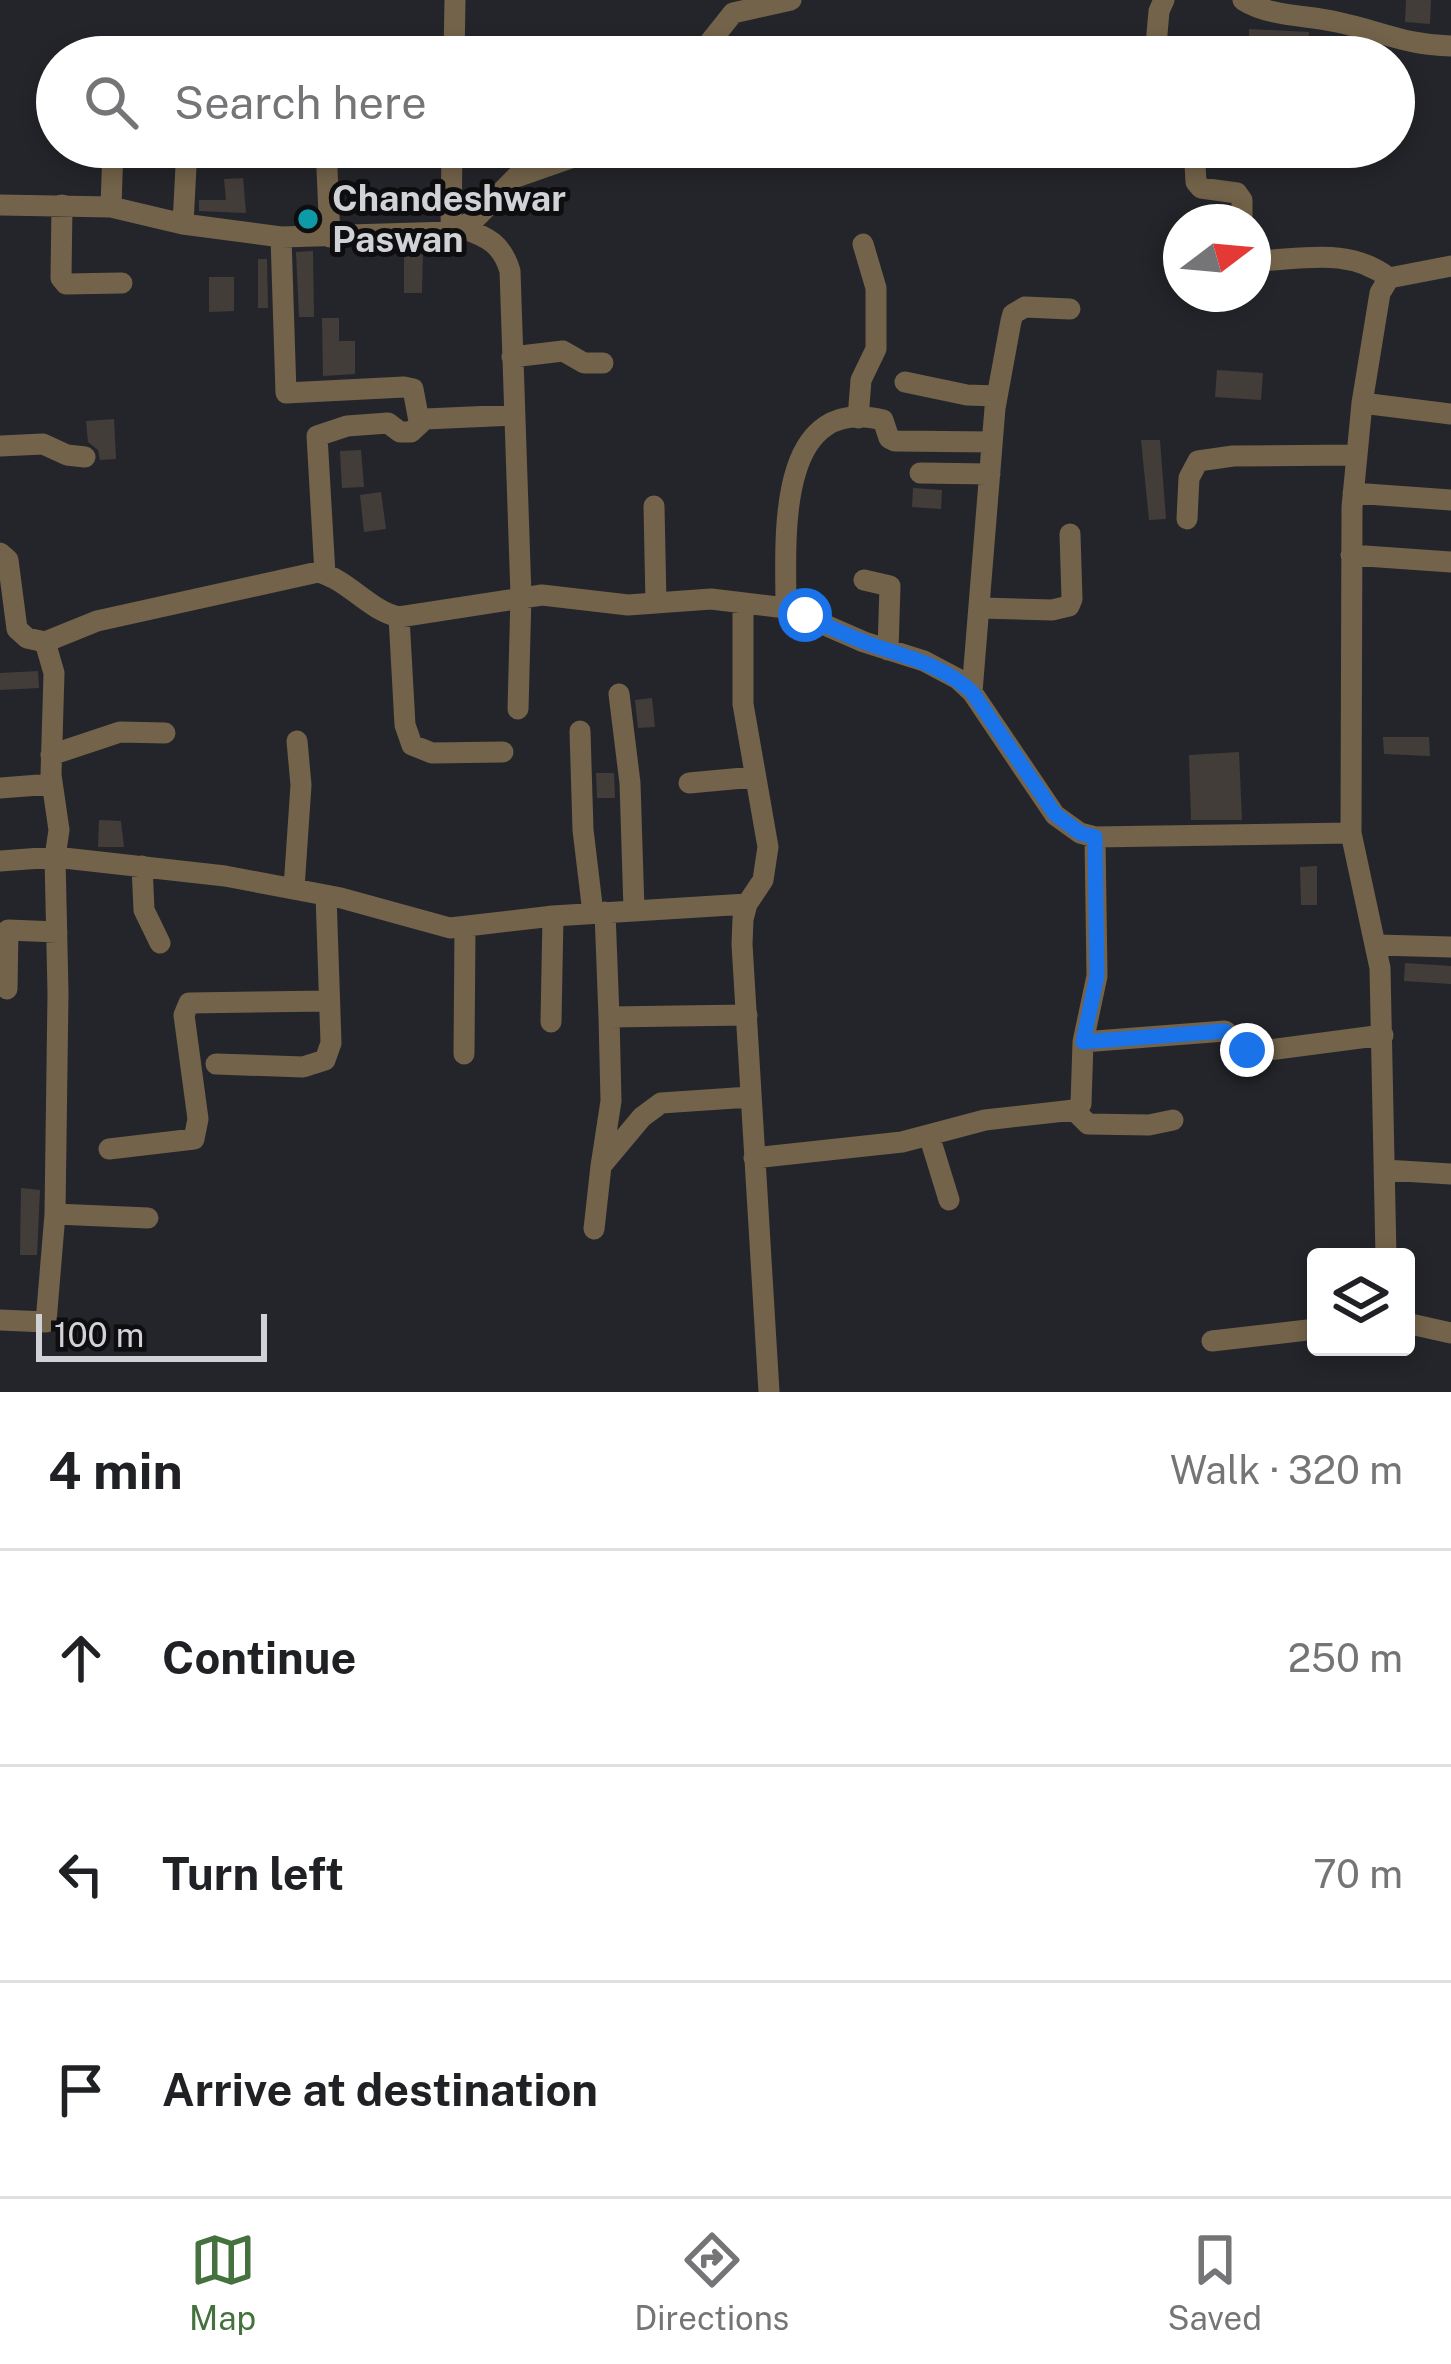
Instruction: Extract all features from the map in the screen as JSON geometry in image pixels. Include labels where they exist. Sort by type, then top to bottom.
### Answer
[{"type":"street","points":[[454,36],[455,0]]},
{"type":"street","points":[[715,36],[733,13],[791,0]]},
{"type":"street","points":[[1157,36],[1164,0]]},
{"type":"street","points":[[1243,0],[1383,36]]},
{"type":"street","points":[[1415,45],[1451,46]]},
{"type":"street","points":[[111,207],[112,168]]},
{"type":"street","points":[[183,224],[186,168]]},
{"type":"street","points":[[327,168],[330,237]]},
{"type":"street","points":[[453,168],[456,230]]},
{"type":"street","points":[[456,230],[516,177],[543,168]]},
{"type":"street","points":[[1195,168],[1201,188],[1237,193],[1242,204]]},
{"type":"street","points":[[0,205],[111,207],[183,224],[281,237],[456,230],[494,242],[504,252],[510,271],[521,596],[518,709]]},
{"type":"street","points":[[62,205],[61,278],[76,286],[122,283]]},
{"type":"street","points":[[281,237],[286,393],[413,389],[419,421],[411,432],[400,432],[388,423],[317,436],[325,574]]},
{"type":"street","points":[[858,418],[861,380],[876,349],[876,288],[863,244]]},
{"type":"street","points":[[1271,260],[1345,257],[1371,264],[1388,278]]},
{"type":"street","points":[[1388,278],[1451,266]]},
{"type":"street","points":[[1386,1248],[1377,945],[1351,833],[1351,555],[1355,455],[1374,313],[1388,278]]},
{"type":"street","points":[[972,692],[992,442],[1012,314],[1025,308],[1070,309]]},
{"type":"street","points":[[512,357],[563,351],[584,363],[603,363]]},
{"type":"street","points":[[905,382],[998,396]]},
{"type":"street","points":[[340,392],[341,428]]},
{"type":"street","points":[[1362,403],[1451,414]]},
{"type":"street","points":[[419,421],[515,415]]},
{"type":"street","points":[[786,608],[786,516],[800,462],[819,429],[858,418],[883,420],[895,442],[992,442]]},
{"type":"street","points":[[0,446],[43,444],[85,457]]},
{"type":"street","points":[[1186,519],[1190,478],[1198,461],[1233,456],[1355,455]]},
{"type":"street","points":[[920,473],[990,474]]},
{"type":"street","points":[[1353,493],[1451,500]]},
{"type":"street","points":[[654,506],[656,603]]},
{"type":"street","points":[[981,608],[1052,610],[1069,606],[1070,534]]},
{"type":"street","points":[[0,553],[8,560],[17,629],[27,638],[46,642],[97,621],[303,574],[325,574],[346,582],[377,608],[399,617],[521,596],[628,605],[711,599],[786,608],[943,670],[972,692],[1055,814],[1080,833],[1095,837],[1351,833]]},
{"type":"street","points":[[1351,555],[1451,562]]},
{"type":"street","points":[[865,580],[890,586],[888,650]]},
{"type":"street","points":[[742,603],[742,704],[766,829],[768,865],[747,904],[742,944],[770,1392]]},
{"type":"street","points":[[399,617],[405,725],[412,745],[432,753],[503,752]]},
{"type":"street","points":[[0,1320],[46,1322],[55,1214],[55,857],[59,830],[51,755],[54,673],[46,642]]},
{"type":"street","points":[[619,694],[630,783],[634,910]]},
{"type":"street","points":[[580,731],[583,830],[599,913],[609,1017],[611,1101],[594,1229]]},
{"type":"street","points":[[51,755],[109,734],[165,734]]},
{"type":"street","points":[[294,888],[301,785],[297,741]]},
{"type":"street","points":[[689,783],[754,777]]},
{"type":"street","points":[[0,788],[52,784]]},
{"type":"street","points":[[754,1158],[902,1142],[985,1120],[1074,1110],[1083,1097],[1083,1042],[1097,976],[1095,837]]},
{"type":"street","points":[[0,861],[55,857],[142,866],[294,888],[428,925],[465,928],[553,916],[747,904]]},
{"type":"street","points":[[142,866],[144,910],[160,943]]},
{"type":"street","points":[[216,1064],[303,1067],[325,1060],[331,1043],[326,895]]},
{"type":"street","points":[[551,1022],[553,916]]},
{"type":"street","points":[[464,1054],[465,928]]},
{"type":"street","points":[[7,989],[8,930],[57,932]]},
{"type":"street","points":[[1377,945],[1451,947]]},
{"type":"street","points":[[109,1149],[194,1139],[198,1119],[184,1015],[189,1003],[328,1001]]},
{"type":"street","points":[[609,1017],[747,1015]]},
{"type":"street","points":[[1083,1042],[1225,1031],[1247,1050],[1262,1051],[1383,1035]]},
{"type":"street","points":[[601,1166],[642,1117],[662,1103],[750,1097]]},
{"type":"street","points":[[1074,1110],[1088,1124],[1149,1125],[1173,1120]]},
{"type":"street","points":[[929,1135],[949,1200]]},
{"type":"street","points":[[1385,1170],[1451,1174]]},
{"type":"street","points":[[55,1214],[148,1218]]},
{"type":"street","points":[[1415,1325],[1451,1334]]},
{"type":"street","points":[[1212,1341],[1307,1330]]},
{"type":"building","points":[[1406,0],[1431,0],[1430,24],[1405,22]]},
{"type":"building","points":[[1249,29],[1309,32],[1309,36],[1249,36]]},
{"type":"building","points":[[243,178],[246,213],[199,211],[199,200],[226,200],[224,179]]},
{"type":"building","points":[[404,248],[423,248],[422,293],[404,293]]},
{"type":"building","points":[[313,251],[314,317],[299,317],[296,252]]},
{"type":"building","points":[[258,259],[267,259],[268,308],[258,308]]},
{"type":"building","points":[[209,277],[234,277],[234,311],[209,312]]},
{"type":"building","points":[[322,318],[339,318],[339,341],[355,341],[355,374],[323,376]]},
{"type":"building","points":[[1217,370],[1263,373],[1261,400],[1215,397]]},
{"type":"building","points":[[114,419],[116,459],[100,460],[98,450],[88,442],[86,421]]},
{"type":"building","points":[[1141,440],[1160,440],[1166,519],[1149,520]]},
{"type":"building","points":[[361,450],[364,487],[342,488],[340,451]]},
{"type":"building","points":[[913,488],[942,490],[941,509],[912,507]]},
{"type":"building","points":[[381,492],[386,529],[364,532],[360,495]]},
{"type":"building","points":[[38,671],[39,688],[0,690],[0,673]]},
{"type":"building","points":[[652,698],[655,727],[638,728],[635,700]]},
{"type":"building","points":[[1383,737],[1429,737],[1430,756],[1384,754]]},
{"type":"building","points":[[1239,752],[1242,820],[1191,820],[1189,755]]},
{"type":"building","points":[[596,773],[614,773],[615,798],[597,798]]},
{"type":"building","points":[[99,820],[121,821],[124,847],[98,847]]},
{"type":"building","points":[[1317,866],[1317,905],[1301,905],[1300,867]]},
{"type":"building","points":[[1405,963],[1451,966],[1451,984],[1404,981]]},
{"type":"building","points":[[21,1188],[40,1190],[37,1255],[20,1255]]},
{"type":"place","name":"Chandeshwar Paswan","points":[[308,219]]},
{"type":"route","points":[[805,615],[958,679],[972,692],[1055,814],[1080,833],[1095,837],[1097,976],[1083,1042],[1225,1031],[1247,1050]]}]
